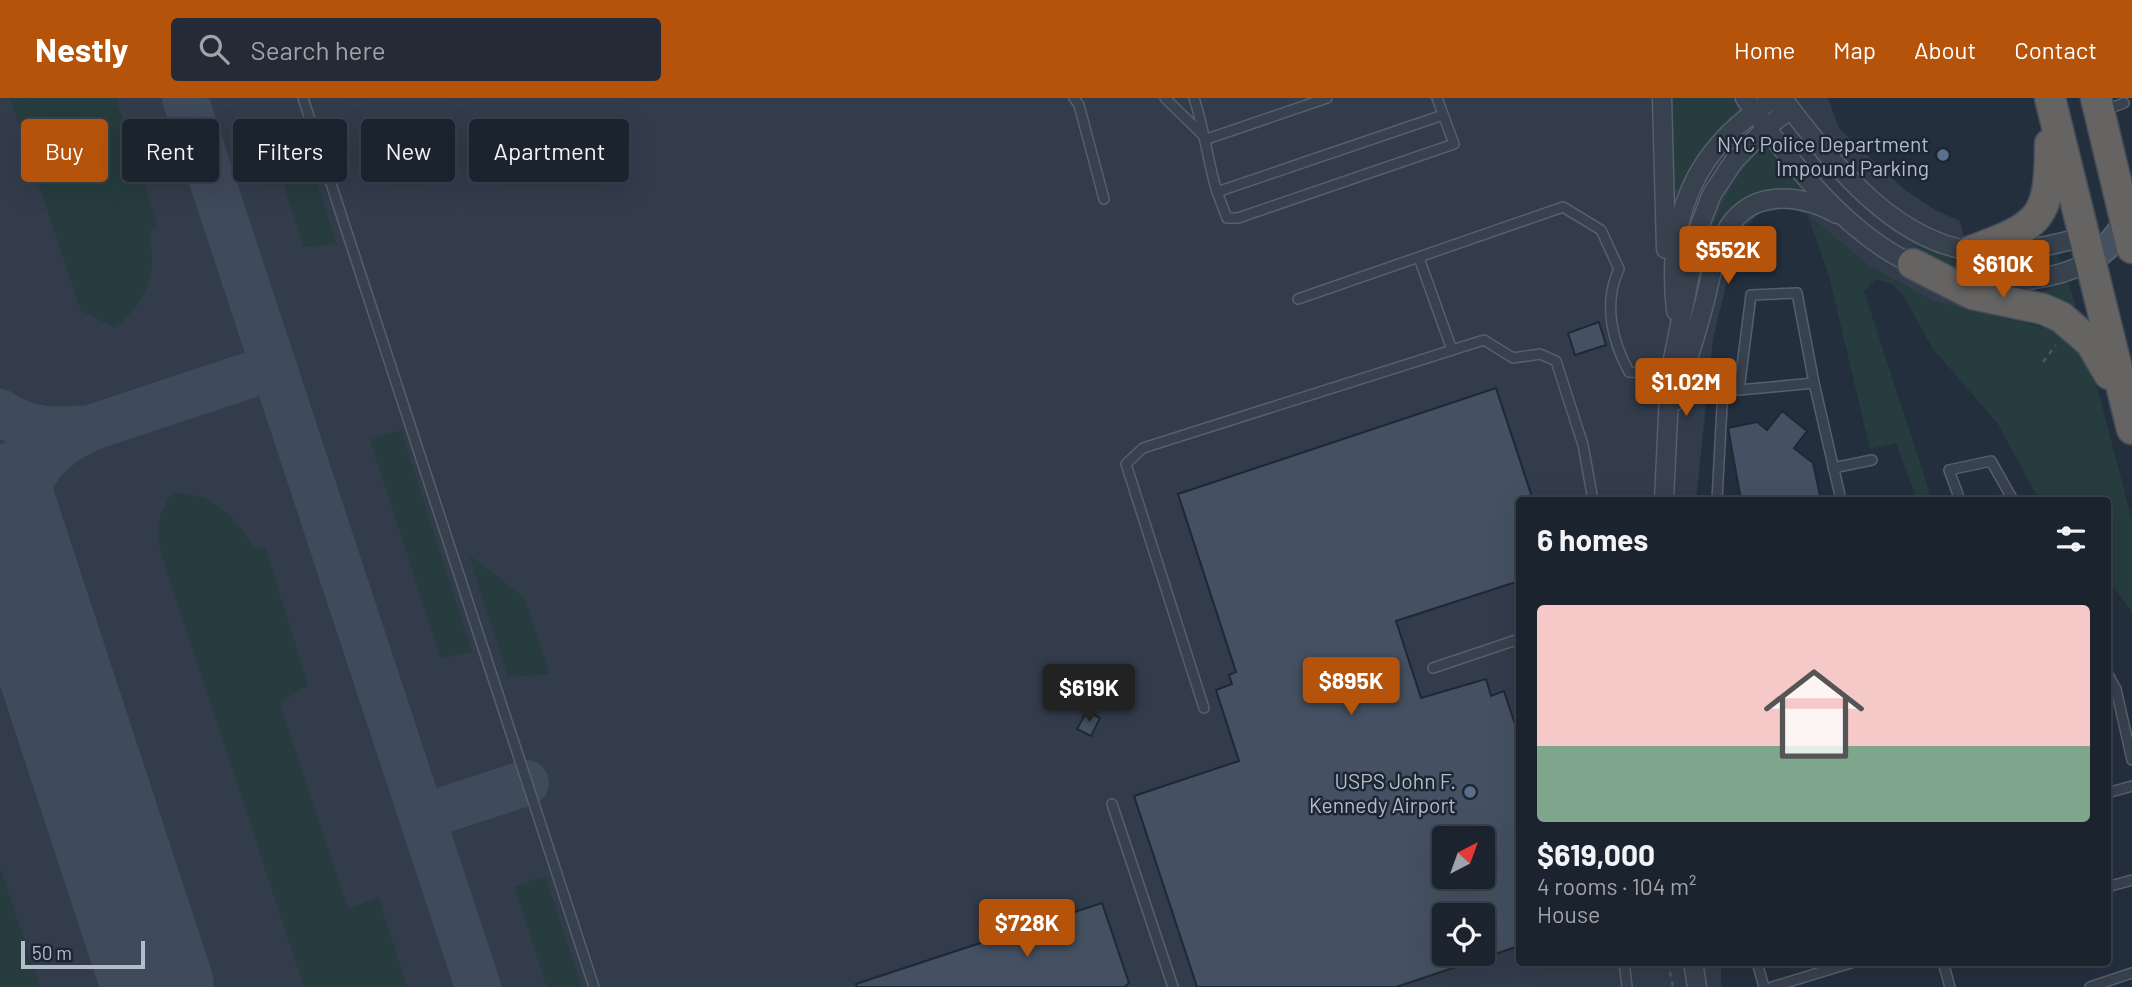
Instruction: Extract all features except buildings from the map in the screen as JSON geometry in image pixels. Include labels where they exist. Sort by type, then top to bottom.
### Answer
[{"type":"highway","points":[[2050,98],[2132,429]]},
{"type":"highway","points":[[1971,251],[2023,228],[2047,201],[2050,184],[2050,98]]},
{"type":"highway","points":[[2115,104],[2130,230]]},
{"type":"highway","points":[[1913,264],[1972,294],[2043,309],[2061,317],[2091,343],[2125,400]]},
{"type":"main road","points":[[2087,249],[2130,230]]},
{"type":"street","points":[[1662,98],[1666,251],[1672,273],[1678,332],[1676,376],[1665,435],[1664,497]]},
{"type":"street","points":[[1672,273],[1681,211],[1688,188],[1711,152],[1750,105],[1783,102]]},
{"type":"street","points":[[1678,332],[1700,225],[1712,194],[1734,161],[1766,128],[1783,102]]},
{"type":"street","points":[[1783,102],[1835,162],[1892,216],[1930,238],[1971,251],[2087,249]]},
{"type":"street","points":[[1750,105],[1766,128],[1850,221],[1877,243],[1913,264],[1969,279],[2011,281],[2047,276],[2087,249]]},
{"type":"street","points":[[1676,376],[1721,243],[1741,212],[1763,200],[1781,197],[1827,208],[1850,221]]},
{"type":"street","points":[[1694,966],[1697,987]]},
{"type":"lane","points":[[303,98],[594,987]]},
{"type":"lane","points":[[1074,98],[1079,105],[1104,199]]},
{"type":"lane","points":[[1165,98],[1208,139]]},
{"type":"lane","points":[[1194,98],[1208,139],[1206,155],[1227,218],[1238,218],[1454,144],[1437,98]]},
{"type":"lane","points":[[1208,139],[1327,98]]},
{"type":"lane","points":[[1217,191],[1444,115]]},
{"type":"lane","points":[[1298,299],[1563,206],[1601,230],[1619,270],[1610,287],[1615,346],[1629,372],[1676,376],[1739,390],[1814,383]]},
{"type":"lane","points":[[1419,258],[1452,350]]},
{"type":"lane","points":[[1739,390],[1751,295],[1797,293],[1840,497]]},
{"type":"lane","points":[[1204,708],[1126,464],[1143,449],[1484,340],[1513,358],[1540,354],[1556,360],[1583,445],[1593,497]]},
{"type":"lane","points":[[1717,497],[1723,387]]},
{"type":"lane","points":[[1833,468],[1872,460]]},
{"type":"lane","points":[[1959,497],[1949,470],[1991,461],[2010,497]]},
{"type":"lane","points":[[1433,668],[1516,640]]},
{"type":"lane","points":[[2111,680],[2116,689],[2132,760]]},
{"type":"lane","points":[[2111,792],[2132,786]]},
{"type":"lane","points":[[1112,804],[1173,987]]},
{"type":"lane","points":[[2111,886],[2132,880]]},
{"type":"lane","points":[[1624,966],[1627,987]]},
{"type":"lane","points":[[1758,966],[1764,987]]},
{"type":"lane","points":[[1772,987],[1841,966]]},
{"type":"lane","points":[[1944,966],[1950,987]]},
{"type":"lane","points":[[2090,987],[2132,974]]},
{"type":"path","points":[[2043,362],[2059,342]]},
{"type":"path","points":[[1669,966],[1673,987]]},
{"type":"shaded area","points":[[0,98],[1828,98],[1839,128],[1868,156],[1905,190],[1937,211],[1960,221],[1985,325],[1931,300],[1869,266],[1807,214],[1788,208],[1759,213],[1738,236],[1713,339],[1696,497],[1516,497],[1516,966],[1721,966],[1721,987],[0,987]]},
{"type":"green space","points":[[10,98],[116,98],[123,119],[122,182],[144,182],[158,226],[149,231],[151,273],[143,296],[115,328],[81,311],[38,182],[108,182],[108,119],[21,119],[21,131]]},
{"type":"green space","points":[[1669,98],[1732,98],[1740,113],[1706,149],[1679,190],[1674,190]]},
{"type":"green space","points":[[1766,144],[1806,192],[1775,190],[1754,195],[1737,209],[1717,232],[1713,230],[1734,184],[1748,163]]},
{"type":"green space","points":[[283,182],[317,182],[337,244],[303,247]]},
{"type":"green space","points":[[1807,214],[1869,266],[1931,300],[2058,331],[2082,354],[2097,387],[2132,520],[2132,612],[2111,584],[2111,497],[2037,497],[1998,424],[1933,349],[1904,297],[1893,285],[1876,279],[1864,291],[1931,497],[1916,497],[1896,443],[1870,449],[1829,276]]},
{"type":"green space","points":[[1912,244],[1984,260],[2019,260],[2057,254],[2061,263],[2021,270],[1983,270],[1946,264],[1908,251]]},
{"type":"green space","points":[[2068,282],[2075,304],[2072,313],[2032,294]]},
{"type":"green space","points":[[401,430],[472,652],[441,658],[370,440]]},
{"type":"green space","points":[[172,493],[199,497],[210,502],[230,517],[254,549],[265,547],[308,685],[280,703],[348,909],[378,897],[407,987],[304,987],[161,552],[159,521]]},
{"type":"green space","points":[[469,555],[524,597],[550,674],[508,677]]},
{"type":"green space","points":[[0,867],[40,987],[0,987]]},
{"type":"green space","points":[[545,876],[582,987],[547,987],[514,887]]},
{"type":"taxiway","points":[[185,98],[478,987]]},
{"type":"taxiway","points":[[0,412],[10,419],[43,429],[90,428],[274,367]]},
{"type":"taxiway","points":[[0,471],[57,439],[90,428],[62,444],[43,462],[30,482],[23,503],[23,552],[33,606]]},
{"type":"taxiway","points":[[0,619],[23,642],[41,667],[72,723]]},
{"type":"taxiway","points":[[422,817],[526,783]]},
{"type":"runway","points":[[0,506],[158,987]]},
{"type":"place","name":"NYC Police Department Impound Parking","points":[[1943,155]]},
{"type":"place","name":"USPS John F. Kennedy Airport","points":[[1470,792]]}]
